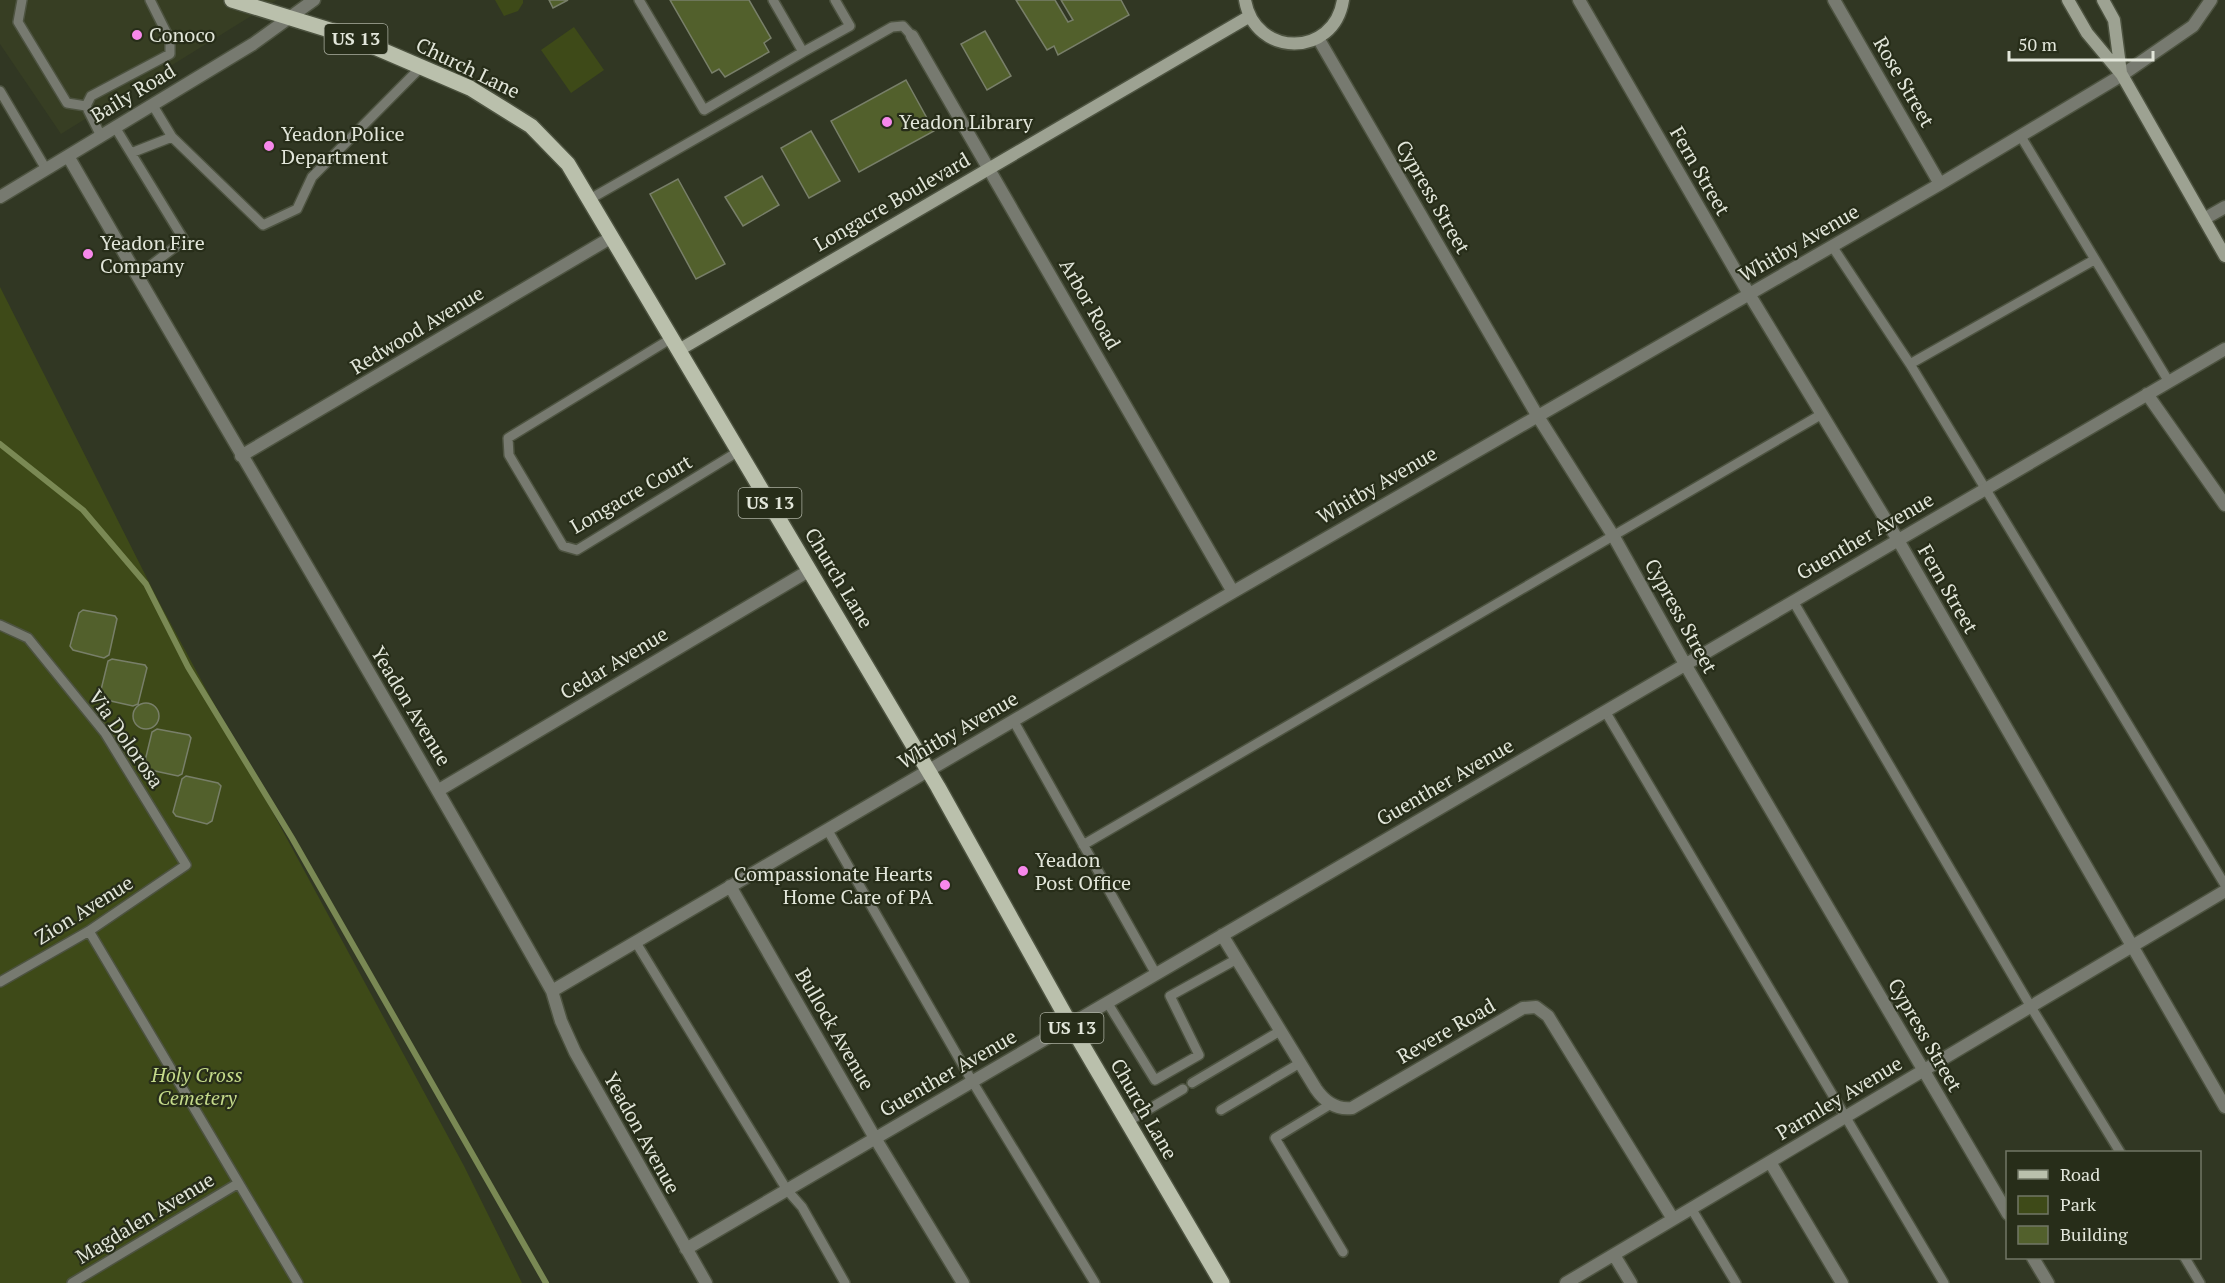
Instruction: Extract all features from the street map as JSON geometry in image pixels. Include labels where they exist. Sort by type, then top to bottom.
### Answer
[{"type":"main road","name":"Church Lane","points":[[235,1],[349,36],[486,97],[531,126],[568,164],[928,770],[1070,1024],[1222,1283]]},
{"type":"street","name":"Baily Road","points":[[0,197],[253,44],[314,0]]},
{"type":"street","points":[[1245,0],[1250,16],[1262,32],[1279,41],[1299,44],[1318,38],[1334,24],[1343,0]]},
{"type":"street","name":"Fern Street","points":[[1579,0],[1749,294],[1898,540],[2225,1107]]},
{"type":"street","name":"Rose Street","points":[[1834,0],[1940,184]]},
{"type":"street","points":[[2068,0],[2087,33],[2122,75],[2225,256]]},
{"type":"street","points":[[2103,0],[2114,20],[2122,75]]},
{"type":"street","name":"Whitby Avenue","points":[[552,990],[1233,591],[1940,184],[2122,75],[2193,26],[2211,0]]},
{"type":"street","name":"Longacre Boulevard","points":[[676,344],[990,168],[1250,16]]},
{"type":"street","name":"Arbor Road","points":[[912,36],[1233,591]]},
{"type":"street","name":"Cypress Street","points":[[1318,38],[1537,415],[1614,537],[1685,664],[2006,1212]]},
{"type":"street","name":"Yeadon Avenue","points":[[68,156],[240,456],[439,790],[552,990],[561,1021],[574,1052],[706,1283]]},
{"type":"street","points":[[2204,219],[2225,207]]},
{"type":"street","name":"Redwood Avenue","points":[[240,456],[612,237]]},
{"type":"street","name":"Guenther Avenue","points":[[686,1249],[2225,348]]},
{"type":"street","points":[[2147,394],[2225,505]]},
{"type":"street","name":"Cedar Avenue","points":[[439,790],[810,570]]},
{"type":"street","name":"Bullock Avenue","points":[[730,886],[875,1138],[963,1283]]},
{"type":"street","name":"Parmley Avenue","points":[[1566,1283],[2225,891]]},
{"type":"street","points":[[1222,935],[1321,1096],[1331,1104]]},
{"type":"street","name":"Revere Road","points":[[1331,1104],[1343,1109],[1352,1108],[1523,1008],[1536,1007],[1548,1016],[1673,1219]]},
{"type":"street","points":[[1770,1162],[1842,1283]]},
{"type":"street","points":[[1614,1255],[1630,1283]]},
{"type":"street","points":[[2034,1259],[2048,1283]]},
{"type":"lane","points":[[22,0],[18,22],[36,52],[67,103],[86,106]]},
{"type":"lane","points":[[101,136],[86,106],[90,96],[170,54],[170,40],[150,0]]},
{"type":"lane","points":[[639,0],[704,110],[850,26],[835,0]]},
{"type":"lane","points":[[773,0],[803,52]]},
{"type":"lane","points":[[590,199],[892,27],[903,26],[912,36]]},
{"type":"lane","points":[[152,104],[172,137],[263,225],[297,209],[312,177],[421,67]]},
{"type":"lane","points":[[0,91],[46,169]]},
{"type":"lane","points":[[115,128],[184,240],[137,276]]},
{"type":"lane","points":[[2020,135],[2169,382]]},
{"type":"lane","points":[[131,153],[172,137]]},
{"type":"lane","points":[[1832,246],[1910,364],[2225,885]]},
{"type":"lane","points":[[1910,364],[2094,260]]},
{"type":"lane","name":"Longacre Court","points":[[676,344],[508,438],[509,455],[563,546],[576,550],[739,451]]},
{"type":"lane","points":[[1083,845],[1822,414]]},
{"type":"lane","points":[[1792,602],[2031,1007],[2119,1151]]},
{"type":"lane","name":"Via Dolorosa","points":[[0,625],[28,638],[105,733],[186,865]]},
{"type":"lane","points":[[1605,711],[1944,1283]]},
{"type":"lane","points":[[1013,720],[1156,974]]},
{"type":"lane","points":[[827,829],[972,1081],[1095,1283]]},
{"type":"lane","name":"Zion Avenue","points":[[0,982],[88,931],[186,865]]},
{"type":"lane","points":[[88,931],[298,1283]]},
{"type":"lane","points":[[636,942],[787,1190],[802,1208],[845,1283]]},
{"type":"lane","points":[[1107,1002],[1155,1080],[1199,1055],[1170,996],[1237,959]]},
{"type":"lane","points":[[1192,1083],[1280,1031]]},
{"type":"lane","points":[[1221,1110],[1300,1063]]},
{"type":"lane","points":[[1127,1122],[1183,1089]]},
{"type":"lane","points":[[1331,1104],[1275,1138],[1342,1252]]},
{"type":"lane","name":"Magdalen Avenue","points":[[72,1283],[237,1184]]},
{"type":"lane","points":[[1691,1208],[1736,1283]]},
{"type":"lane","points":[[2186,1259],[2200,1283]]},
{"type":"shaded area","points":[[0,0],[277,0],[61,134],[0,44]]},
{"type":"green space","points":[[495,0],[523,0],[523,3],[518,11],[504,16]]},
{"type":"green space","points":[[574,27],[604,70],[571,93],[541,50]]},
{"type":"green space","name":"Holy Cross Cemetery","points":[[0,287],[159,602],[464,1166],[522,1283],[0,1283]]},
{"type":"building","points":[[549,0],[568,0],[553,8]]},
{"type":"building","points":[[670,0],[749,0],[771,38],[764,43],[769,52],[725,77],[719,69],[712,73]]},
{"type":"building","points":[[1016,0],[1055,0],[1068,22],[1073,20],[1061,0],[1121,0],[1129,15],[1058,55],[1054,46],[1047,50]]},
{"type":"building","points":[[985,31],[1011,76],[987,90],[961,44]]},
{"type":"building","points":[[906,80],[934,131],[859,172],[831,121]]},
{"type":"building","points":[[811,131],[840,181],[809,198],[781,148]]},
{"type":"building","points":[[762,176],[779,205],[743,226],[725,197]]},
{"type":"building","points":[[678,179],[725,264],[696,279],[650,194]]},
{"type":"building","points":[[83,610],[115,616],[117,619],[109,655],[104,658],[73,650],[70,646],[79,613]]},
{"type":"building","points":[[112,659],[145,665],[147,668],[138,704],[133,706],[102,699],[100,694],[108,661]]},
{"type":"building","points":[[146,703],[155,707],[159,716],[155,725],[146,729],[137,725],[133,716],[137,707]]},
{"type":"building","points":[[157,729],[189,735],[191,738],[182,774],[178,776],[146,769],[144,765],[152,732]]},
{"type":"building","points":[[186,776],[218,783],[221,786],[212,821],[207,824],[176,816],[173,812],[182,779]]},
{"type":"waterway","points":[[0,444],[83,510],[146,584],[188,667],[292,838],[546,1283]]},
{"type":"place","name":"Conoco","points":[[137,35]]},
{"type":"place","name":"Yeadon Library","points":[[887,122]]},
{"type":"place","name":"Yeadon Police Department","points":[[269,146]]},
{"type":"place","name":"Yeadon Fire Company","points":[[88,254]]},
{"type":"place","name":"Yeadon Post Office","points":[[1023,871]]},
{"type":"place","name":"Compassionate Hearts Home Care of PA","points":[[945,885]]}]
